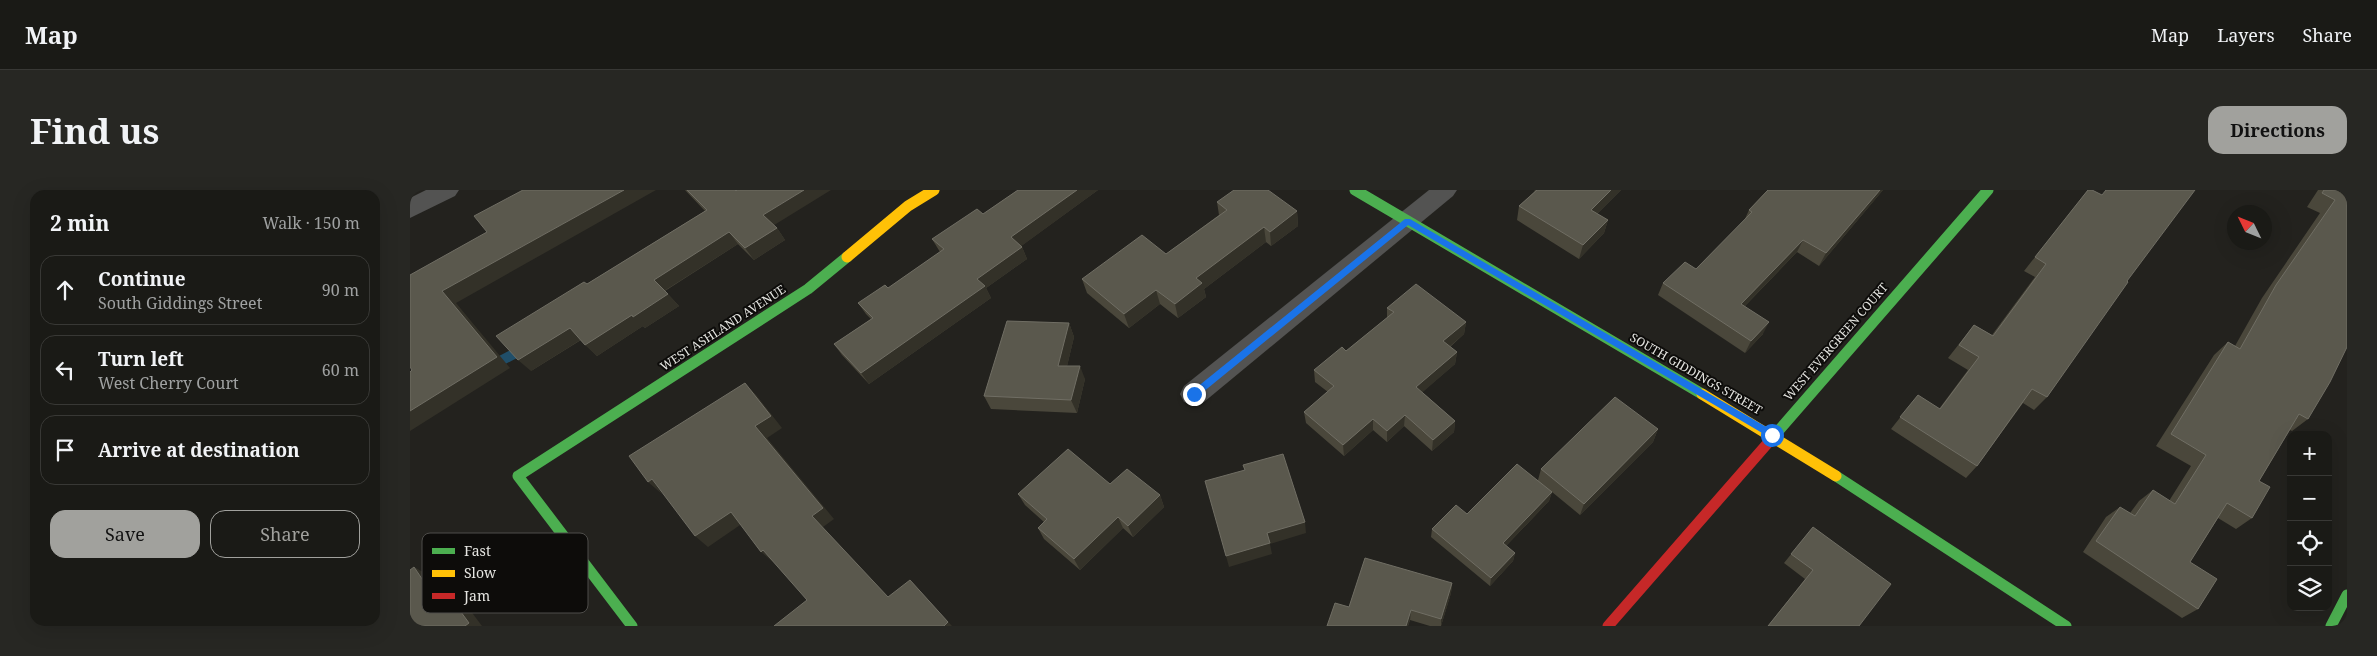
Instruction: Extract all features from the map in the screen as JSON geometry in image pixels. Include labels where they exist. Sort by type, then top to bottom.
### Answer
[{"type":"street","points":[[410,209],[447,190]]},
{"type":"street","name":"WEST ASHLAND AVENUE","points":[[561,533],[518,476],[808,289],[908,206],[934,190]]},
{"type":"street","name":"SOUTH GIDDINGS STREET","points":[[1355,190],[1772,435],[2066,626]]},
{"type":"street","points":[[1194,394],[1445,190]]},
{"type":"street","name":"WEST EVERGREEN COURT","points":[[1608,626],[1772,435],[1988,190]]},
{"type":"street","name":"WEST ASHLAND AVENUE","points":[[588,568],[632,626]]},
{"type":"street","points":[[2331,626],[2347,595]]},
{"type":"building","points":[[523,190],[624,190],[442,291],[497,357],[410,411],[410,372],[412,370],[410,367],[410,275],[487,232],[474,216]]},
{"type":"building","points":[[687,190],[804,190],[763,215],[777,228],[745,248],[729,232],[654,280],[668,294],[585,345],[570,328],[518,360],[496,336],[584,282],[587,284],[707,210]]},
{"type":"building","points":[[1018,190],[1077,190],[1011,237],[1022,247],[977,279],[985,286],[861,373],[834,344],[873,318],[858,303],[885,285],[888,288],[944,249],[932,239],[977,209],[983,214]]},
{"type":"building","points":[[1234,190],[1268,190],[1297,211],[1270,232],[1264,227],[1196,278],[1202,283],[1175,304],[1156,290],[1124,314],[1082,279],[1142,235],[1166,254],[1227,210],[1217,202]]},
{"type":"building","points":[[1537,190],[1611,190],[1591,210],[1608,220],[1583,245],[1519,206]]},
{"type":"building","points":[[1768,190],[1880,190],[1826,253],[1803,240],[1741,304],[1769,322],[1751,341],[1663,283],[1685,262],[1696,269],[1752,212],[1749,210]]},
{"type":"building","points":[[2088,190],[2102,195],[2106,190],[2195,190],[2127,281],[2047,397],[2032,389],[1977,466],[1900,417],[1918,395],[1940,409],[1979,357],[1959,345],[1974,325],[1993,336],[2046,264],[2035,257]]},
{"type":"building","points":[[2324,190],[2347,190],[2347,347],[2330,382],[2308,419],[2299,414],[2289,431],[2287,431],[2287,434],[2259,481],[2270,487],[2252,518],[2227,503],[2190,562],[2217,579],[2198,609],[2096,541],[2120,507],[2135,516],[2153,490],[2175,504],[2206,455],[2171,434],[2228,342],[2240,349],[2276,285],[2335,200],[2322,193]]},
{"type":"building","points":[[1416,284],[1466,322],[1443,341],[1457,352],[1416,387],[1455,421],[1433,440],[1405,415],[1387,431],[1373,419],[1343,445],[1304,412],[1334,386],[1314,370],[1342,347],[1346,351],[1394,312],[1387,308]]},
{"type":"building","points":[[1007,321],[1069,323],[1058,366],[1080,366],[1071,400],[984,396]]},
{"type":"building","points":[[745,383],[771,416],[755,426],[823,508],[812,516],[888,597],[910,580],[948,622],[944,626],[774,626],[807,600],[763,550],[761,552],[731,512],[695,536],[652,479],[648,482],[629,456]]},
{"type":"building","points":[[1615,397],[1658,429],[1584,504],[1541,469]]},
{"type":"building","points":[[1068,449],[1110,484],[1127,469],[1160,495],[1128,526],[1118,517],[1074,559],[1038,528],[1047,519],[1018,494]]},
{"type":"building","points":[[1283,454],[1305,522],[1267,533],[1270,543],[1226,556],[1205,481],[1245,470],[1243,465]]},
{"type":"building","points":[[1517,464],[1552,492],[1503,543],[1515,553],[1491,578],[1432,529],[1456,505],[1467,514]]},
{"type":"building","points":[[1813,527],[1891,584],[1859,626],[1768,626],[1813,570],[1791,554]]},
{"type":"building","points":[[1365,558],[1452,583],[1441,619],[1411,610],[1406,626],[1327,626],[1335,603],[1349,607]]},
{"type":"building","points":[[414,567],[422,579],[422,613],[462,613],[469,623],[465,626],[410,626],[410,570]]},
{"type":"waterway","points":[[491,366],[525,348]]},
{"type":"traffic: fast","points":[[1355,190],[1702,394]]},
{"type":"traffic: fast","points":[[1774,436],[1988,190]]},
{"type":"traffic: fast","points":[[561,533],[518,476],[808,289],[847,257]]},
{"type":"traffic: fast","points":[[1836,476],[2066,626]]},
{"type":"traffic: fast","points":[[588,568],[632,626]]},
{"type":"traffic: fast","points":[[2331,626],[2347,595]]},
{"type":"traffic: slow","points":[[847,257],[908,206],[934,190]]},
{"type":"traffic: slow","points":[[1702,394],[1772,435],[1836,476]]},
{"type":"traffic: jam","points":[[1608,626],[1774,436]]},
{"type":"route","points":[[1194,394],[1407,221],[1772,435]]}]
